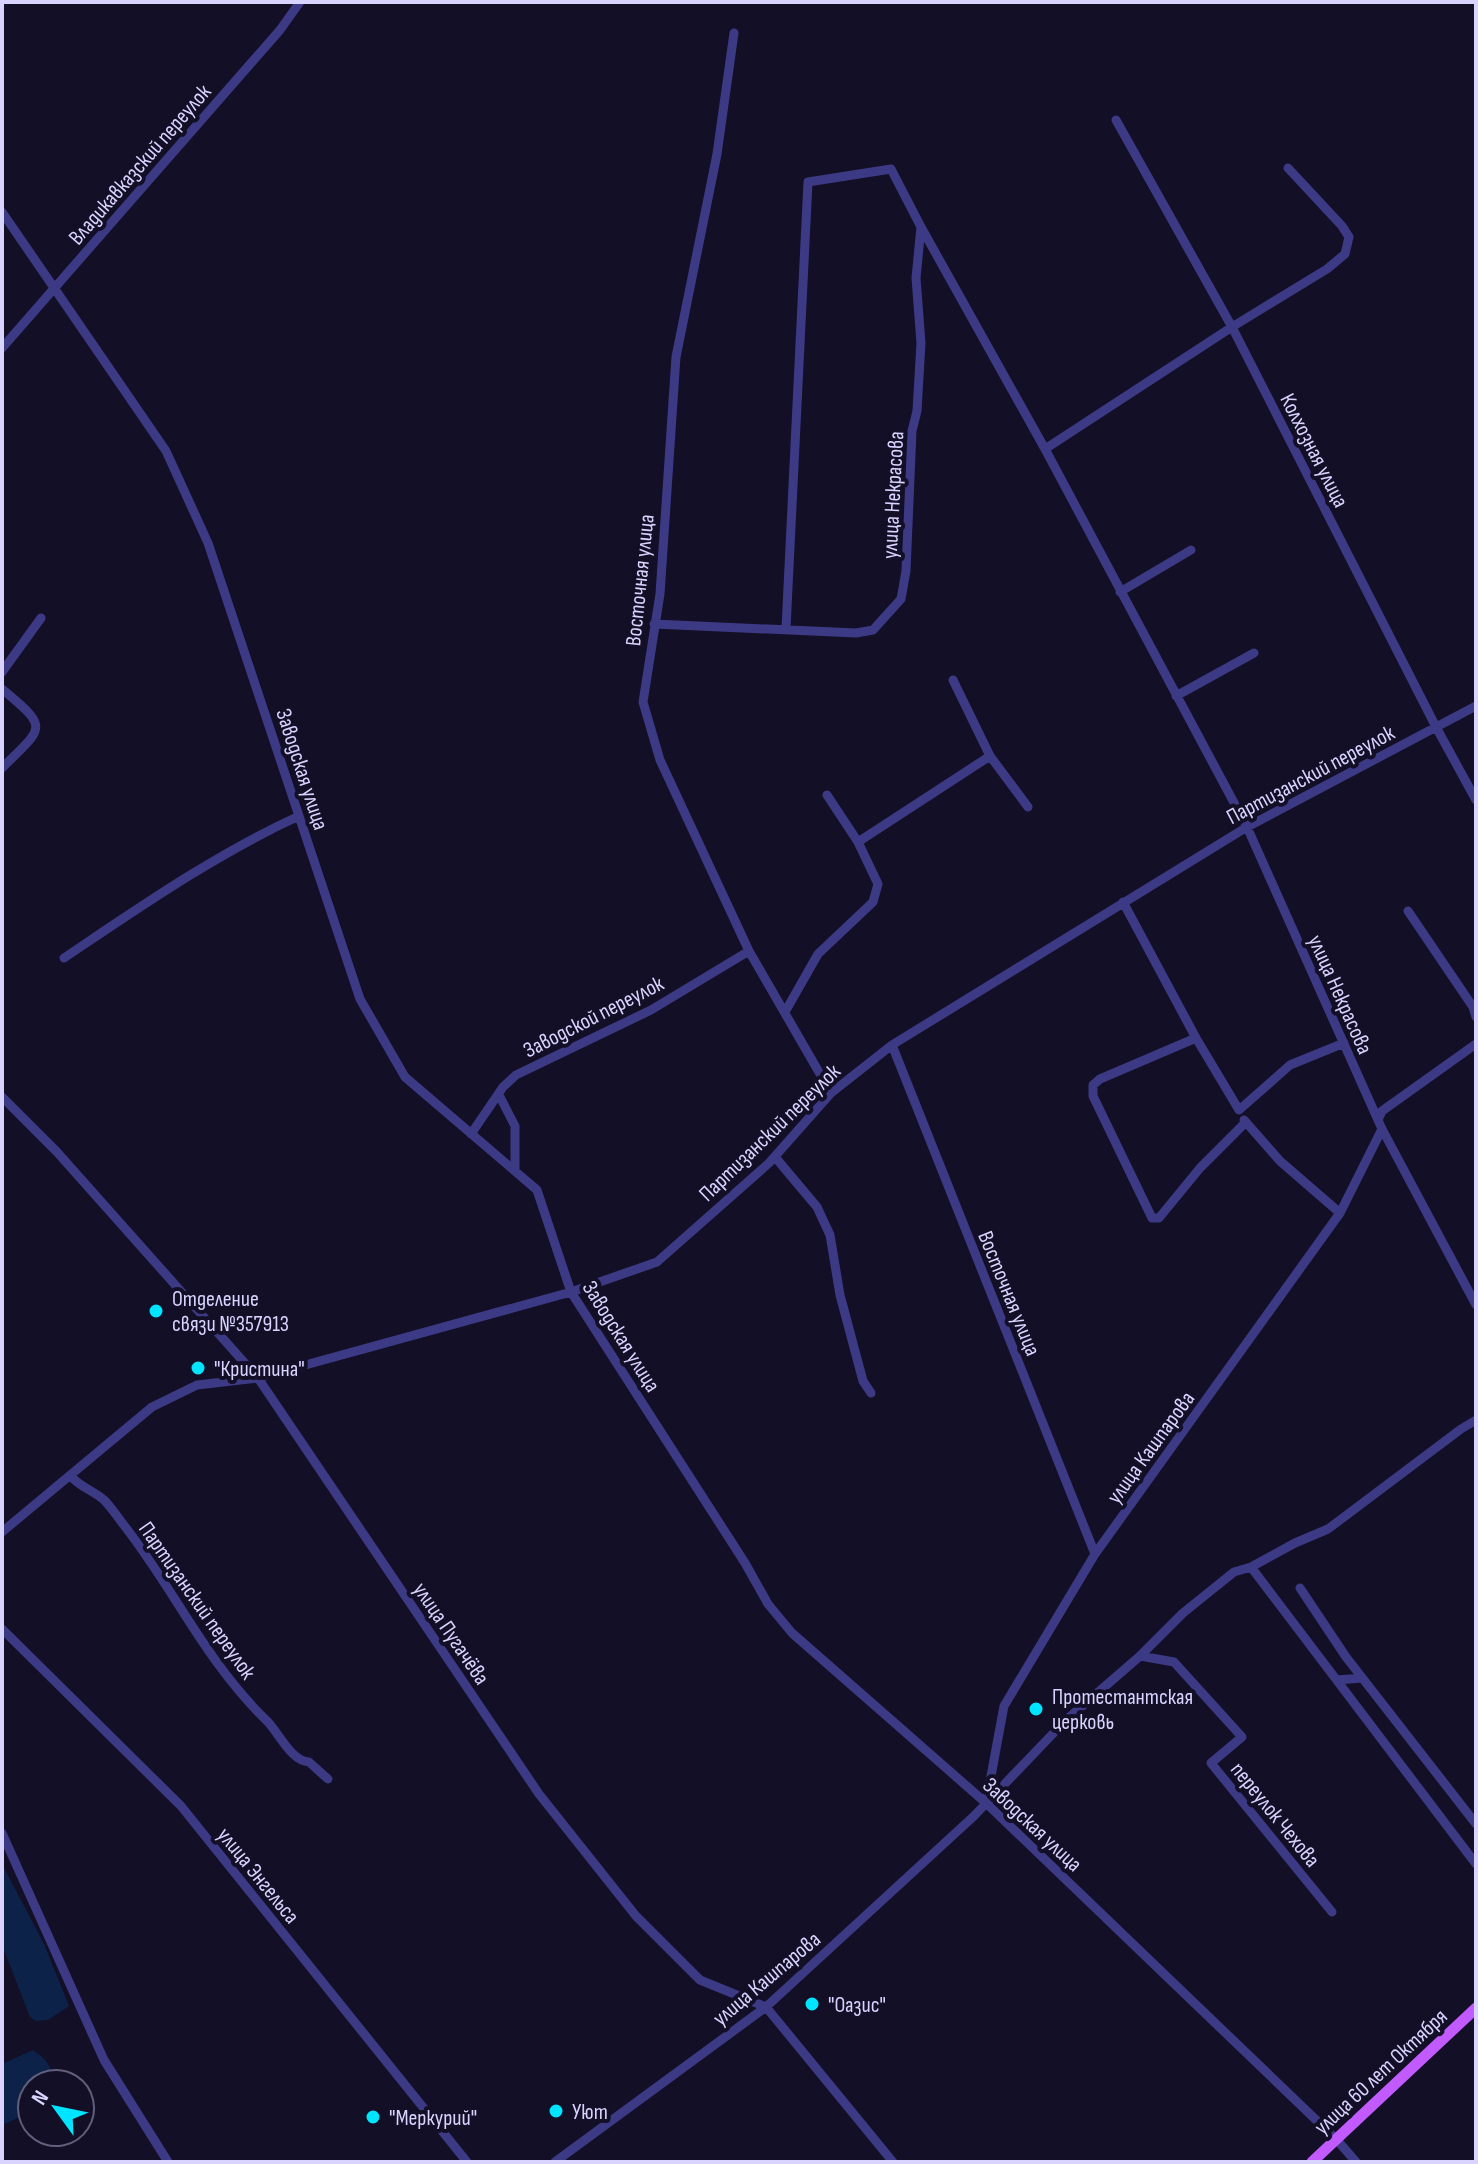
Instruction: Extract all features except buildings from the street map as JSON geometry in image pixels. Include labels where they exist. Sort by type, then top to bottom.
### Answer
[{"type":"main road","name":"улица 60 лет Октября","points":[[1312,2162],[1476,2008]]},
{"type":"street","name":"Владикавказский переулок","points":[[2,348],[280,30],[300,2]]},
{"type":"street","name":"Восточная улица","points":[[734,33],[717,154],[676,357],[660,594],[643,702],[660,760],[749,951],[831,1093]]},
{"type":"street","name":"Колхозная улица","points":[[1116,120],[1232,327],[1476,800]]},
{"type":"street","points":[[1045,449],[1327,269],[1345,254],[1349,237],[1342,226],[1288,168]]},
{"type":"street","name":"улица Некрасова","points":[[786,628],[808,182],[891,169],[1247,827],[1380,1124],[1476,1305]]},
{"type":"street","name":"Заводская улица","points":[[2,212],[166,451],[208,543],[360,999],[405,1077],[537,1190],[571,1292],[745,1563],[768,1604],[792,1633],[986,1803],[1337,2140],[1356,2162]]},
{"type":"street","name":"улица Некрасова","points":[[654,624],[856,633],[873,630],[901,599],[906,571],[912,431],[917,411],[921,343],[916,278],[921,227]]},
{"type":"street","points":[[1120,592],[1191,550]]},
{"type":"street","points":[[2,672],[41,618]]},
{"type":"street","points":[[1176,696],[1254,653]]},
{"type":"street","points":[[953,680],[990,756],[1028,807]]},
{"type":"street","points":[[2,689],[35,719],[37,728],[33,737],[2,768]]},
{"type":"street","name":"Партизанский переулок","points":[[2,1532],[152,1407],[197,1385],[258,1378],[571,1292],[657,1262],[775,1157],[831,1093],[892,1045],[1247,827],[1476,706]]},
{"type":"street","points":[[858,842],[990,756]]},
{"type":"street","points":[[785,1012],[818,954],[873,902],[878,884],[858,842],[827,795]]},
{"type":"street","points":[[64,958],[176,884],[261,833],[299,816]]},
{"type":"street","points":[[1123,902],[1245,1123],[1280,1161],[1340,1213]]},
{"type":"street","points":[[1408,911],[1473,1007],[1476,1017]]},
{"type":"street","name":"Заводской переулок","points":[[471,1134],[503,1087],[516,1075],[651,1010],[749,951]]},
{"type":"street","points":[[1196,1038],[1100,1079],[1093,1085],[1093,1096],[1152,1218],[1159,1218],[1208,1159],[1245,1123]]},
{"type":"street","points":[[1239,1110],[1290,1065],[1344,1043]]},
{"type":"street","points":[[1380,1124],[1382,1111],[1476,1044]]},
{"type":"street","name":"Восточная улица","points":[[892,1045],[1095,1554]]},
{"type":"street","points":[[499,1095],[515,1126],[515,1171]]},
{"type":"street","name":"улица Пугачёва","points":[[2,1097],[57,1152],[258,1378],[539,1794],[636,1916],[700,1980],[766,2007],[893,2162]]},
{"type":"street","name":"улица Кашпарова","points":[[986,1803],[1004,1706],[1095,1554],[1340,1213],[1380,1124]]},
{"type":"street","points":[[775,1157],[817,1207],[830,1235],[840,1295],[863,1381],[871,1393]]},
{"type":"street","name":"улица Кашпарова","points":[[555,2162],[766,2007],[986,1803],[1065,1721],[1214,1588],[1234,1572],[1251,1567],[1328,1529],[1476,1420]]},
{"type":"street","name":"Партизанский переулок","points":[[70,1475],[76,1483],[104,1500],[124,1525],[196,1636],[232,1684],[295,1756],[302,1762],[309,1762],[328,1779]]},
{"type":"street","points":[[1251,1567],[1476,1864]]},
{"type":"street","points":[[1300,1588],[1362,1678],[1476,1824]]},
{"type":"street","name":"улица Энгельса","points":[[2,1629],[181,1806],[467,2162]]},
{"type":"street","name":"переулок Чехова","points":[[1140,1656],[1174,1662],[1242,1737],[1211,1763],[1332,1912]]},
{"type":"street","points":[[1337,1680],[1362,1678]]},
{"type":"street","points":[[2,1833],[104,2060],[168,2162]]},
{"type":"water","points":[[2,1864],[44,1944],[69,2006],[48,2020],[36,2021],[30,2017],[2,1945]]},
{"type":"water","points":[[33,2050],[50,2068],[16,2068],[16,2119],[2,2125],[2,2064]]},
{"type":"place","name":"Отделение связи №357913","points":[[156,1311]]},
{"type":"place","name":"\"Кристина\"","points":[[198,1368]]},
{"type":"place","name":"Протестантская церковь","points":[[1036,1709]]},
{"type":"place","name":"\"Оазис\"","points":[[812,2004]]},
{"type":"place","name":"Уют","points":[[556,2111]]},
{"type":"place","name":"\"Меркурий\"","points":[[373,2117]]}]
